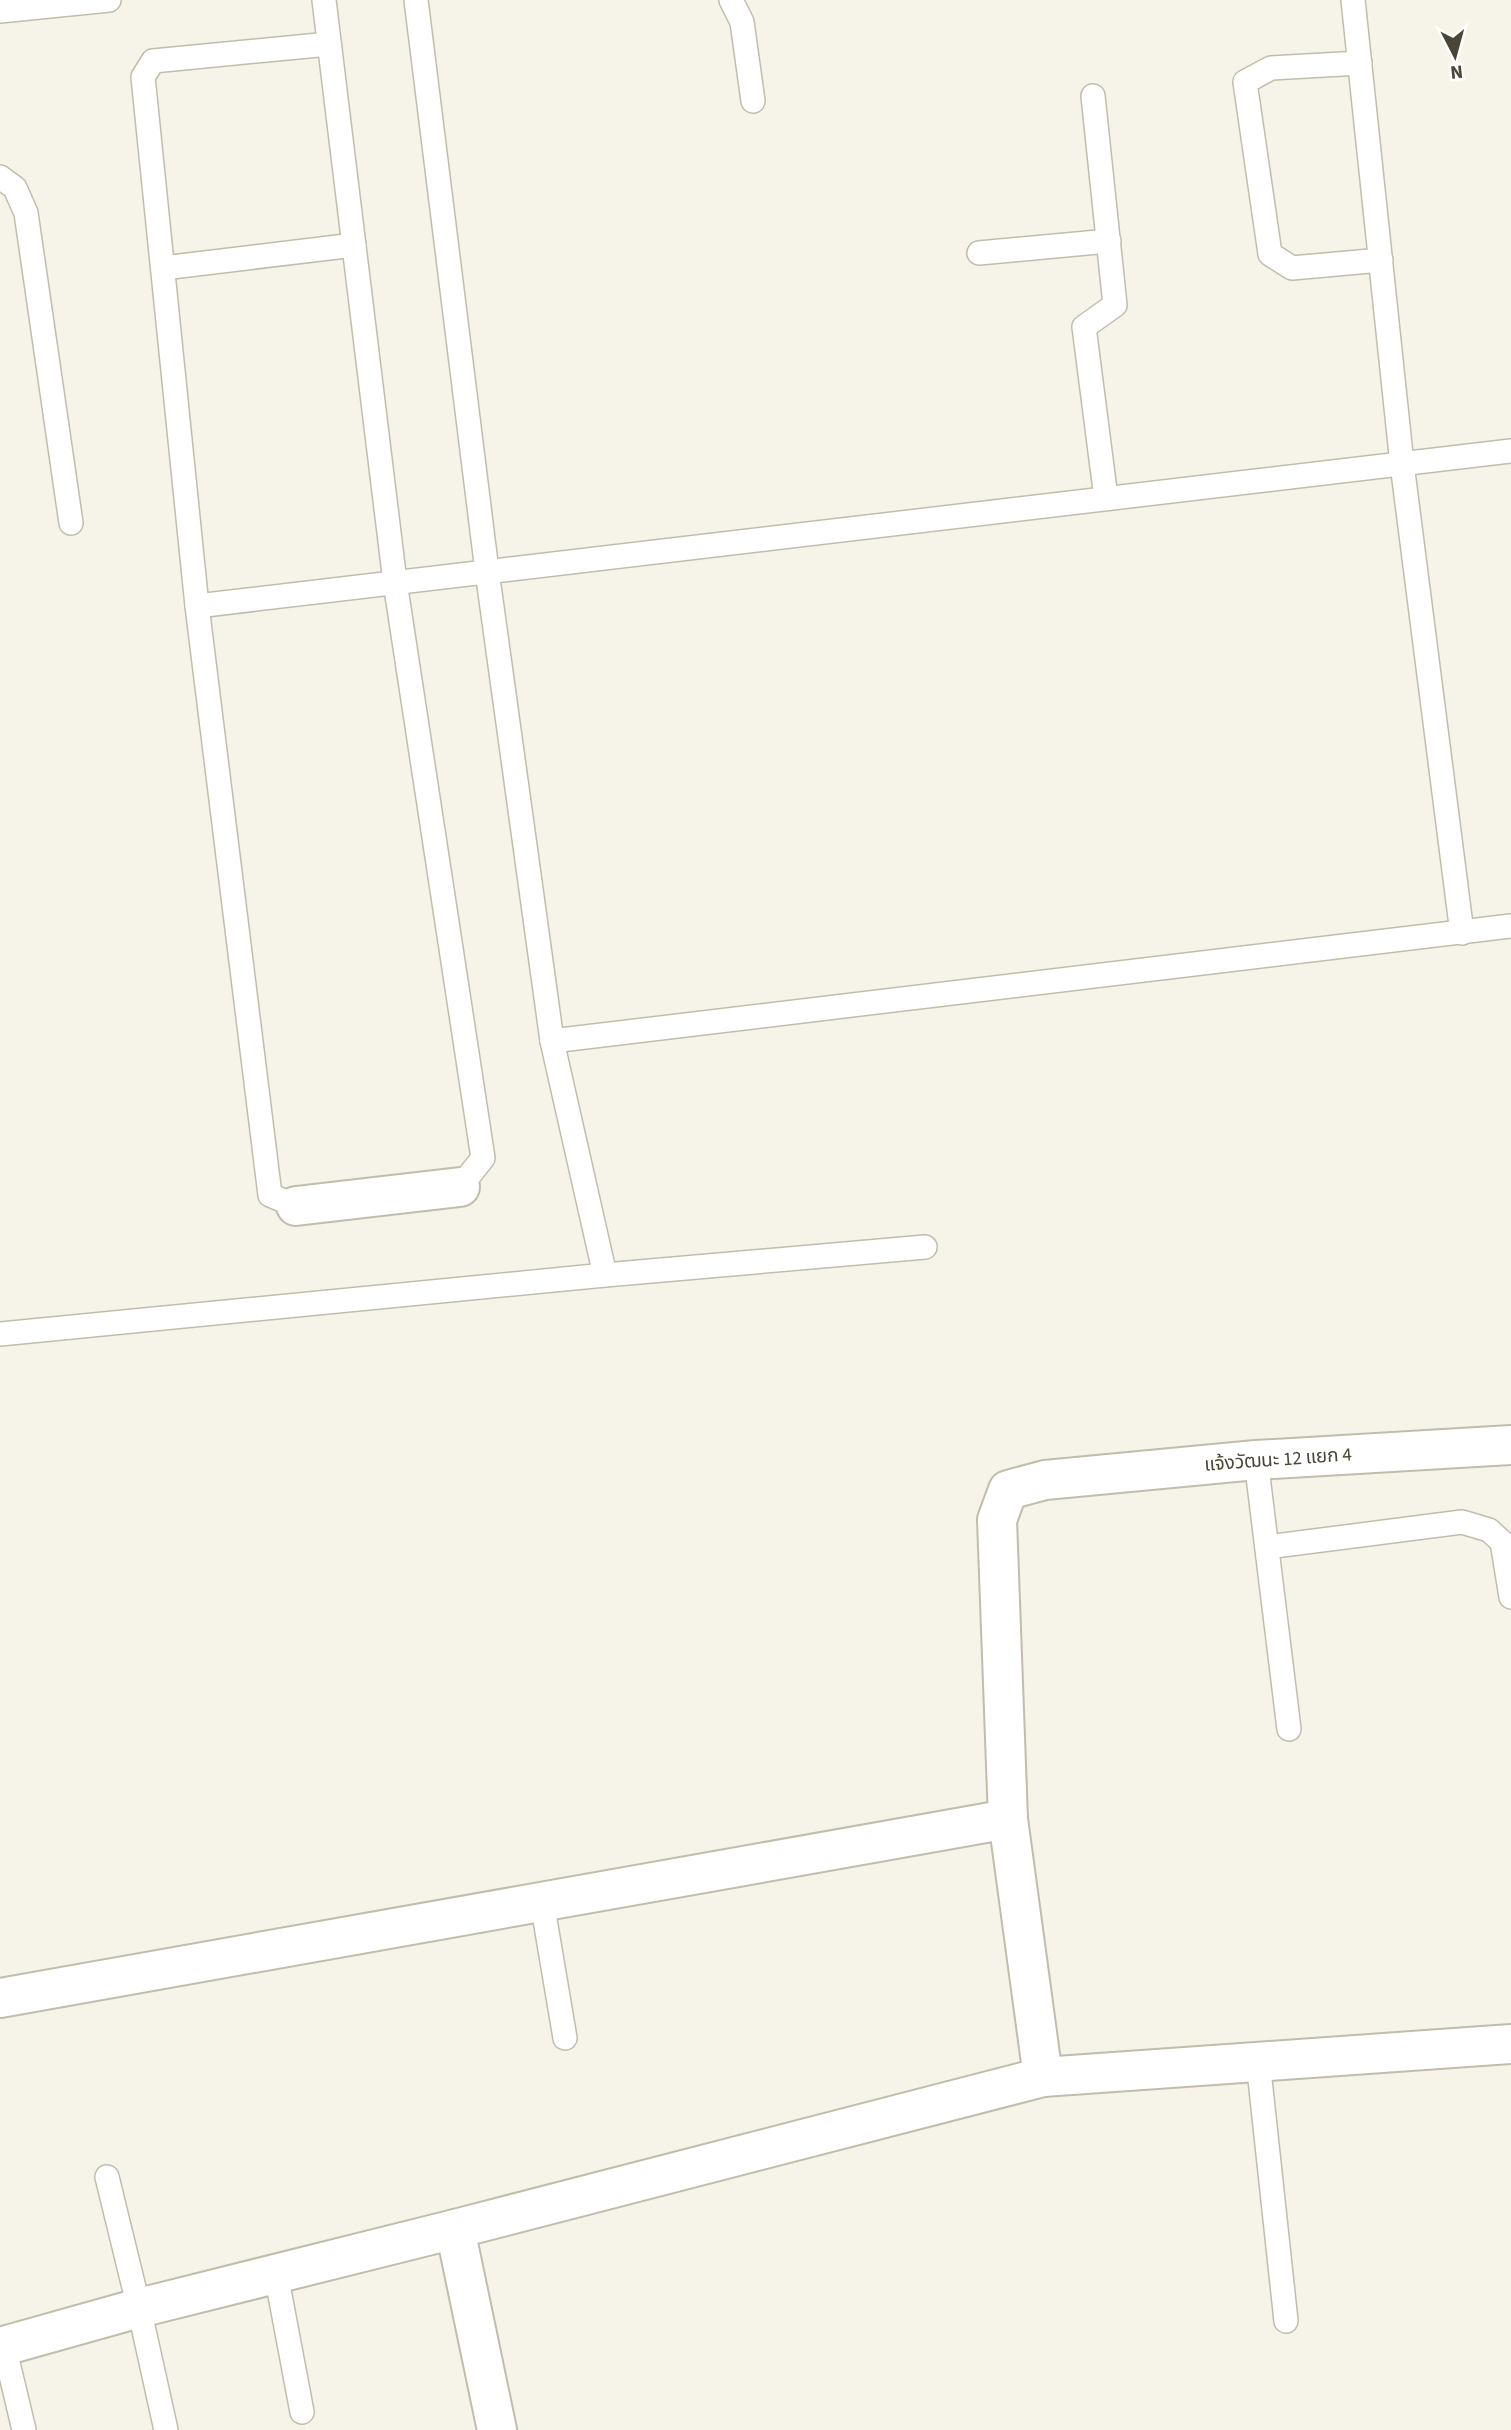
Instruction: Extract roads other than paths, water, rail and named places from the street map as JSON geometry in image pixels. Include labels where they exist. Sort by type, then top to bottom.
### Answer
[{"type":"street","points":[[296,1206],[460,1187]]},
{"type":"street","name":"แจ้งวัฒนะ 12 แยก 4","points":[[1008,1819],[997,1520],[1009,1490],[1045,1480],[1256,1460],[1511,1445]]},
{"type":"street","points":[[0,1998],[1008,1819],[1043,2077]]},
{"type":"street","points":[[2,2346],[139,2308],[455,2230],[1043,2077],[1511,2044]]},
{"type":"street","points":[[455,2230],[497,2430]]},
{"type":"lane","points":[[0,11],[109,0]]},
{"type":"lane","points":[[324,0],[395,582],[483,1157],[460,1187]]},
{"type":"lane","points":[[416,0],[487,570],[552,1041],[605,1275]]},
{"type":"lane","points":[[731,0],[742,22],[753,101]]},
{"type":"lane","points":[[1353,0],[1402,464],[1462,933]]},
{"type":"lane","points":[[296,1206],[270,1195],[197,606],[144,77],[153,61],[330,44]]},
{"type":"lane","points":[[1360,63],[1271,68],[1245,82],[1270,254],[1292,268],[1381,260]]},
{"type":"lane","points":[[1093,96],[1115,304],[1084,327],[1106,498]]},
{"type":"lane","points":[[0,177],[15,188],[26,213],[71,523]]},
{"type":"lane","points":[[979,253],[1109,241]]},
{"type":"lane","points":[[163,268],[354,245]]},
{"type":"lane","points":[[197,606],[1511,451]]},
{"type":"lane","points":[[552,1041],[1511,926]]},
{"type":"lane","points":[[0,1334],[925,1247]]},
{"type":"lane","points":[[1256,1460],[1289,1729]]},
{"type":"lane","points":[[1267,1547],[1462,1522],[1489,1530],[1502,1542],[1511,1597]]},
{"type":"lane","points":[[542,1902],[565,2038]]},
{"type":"lane","points":[[1258,2060],[1286,2321]]},
{"type":"lane","points":[[107,2177],[166,2430]]},
{"type":"lane","points":[[276,2274],[302,2412]]},
{"type":"lane","points":[[2,2346],[24,2430]]}]
